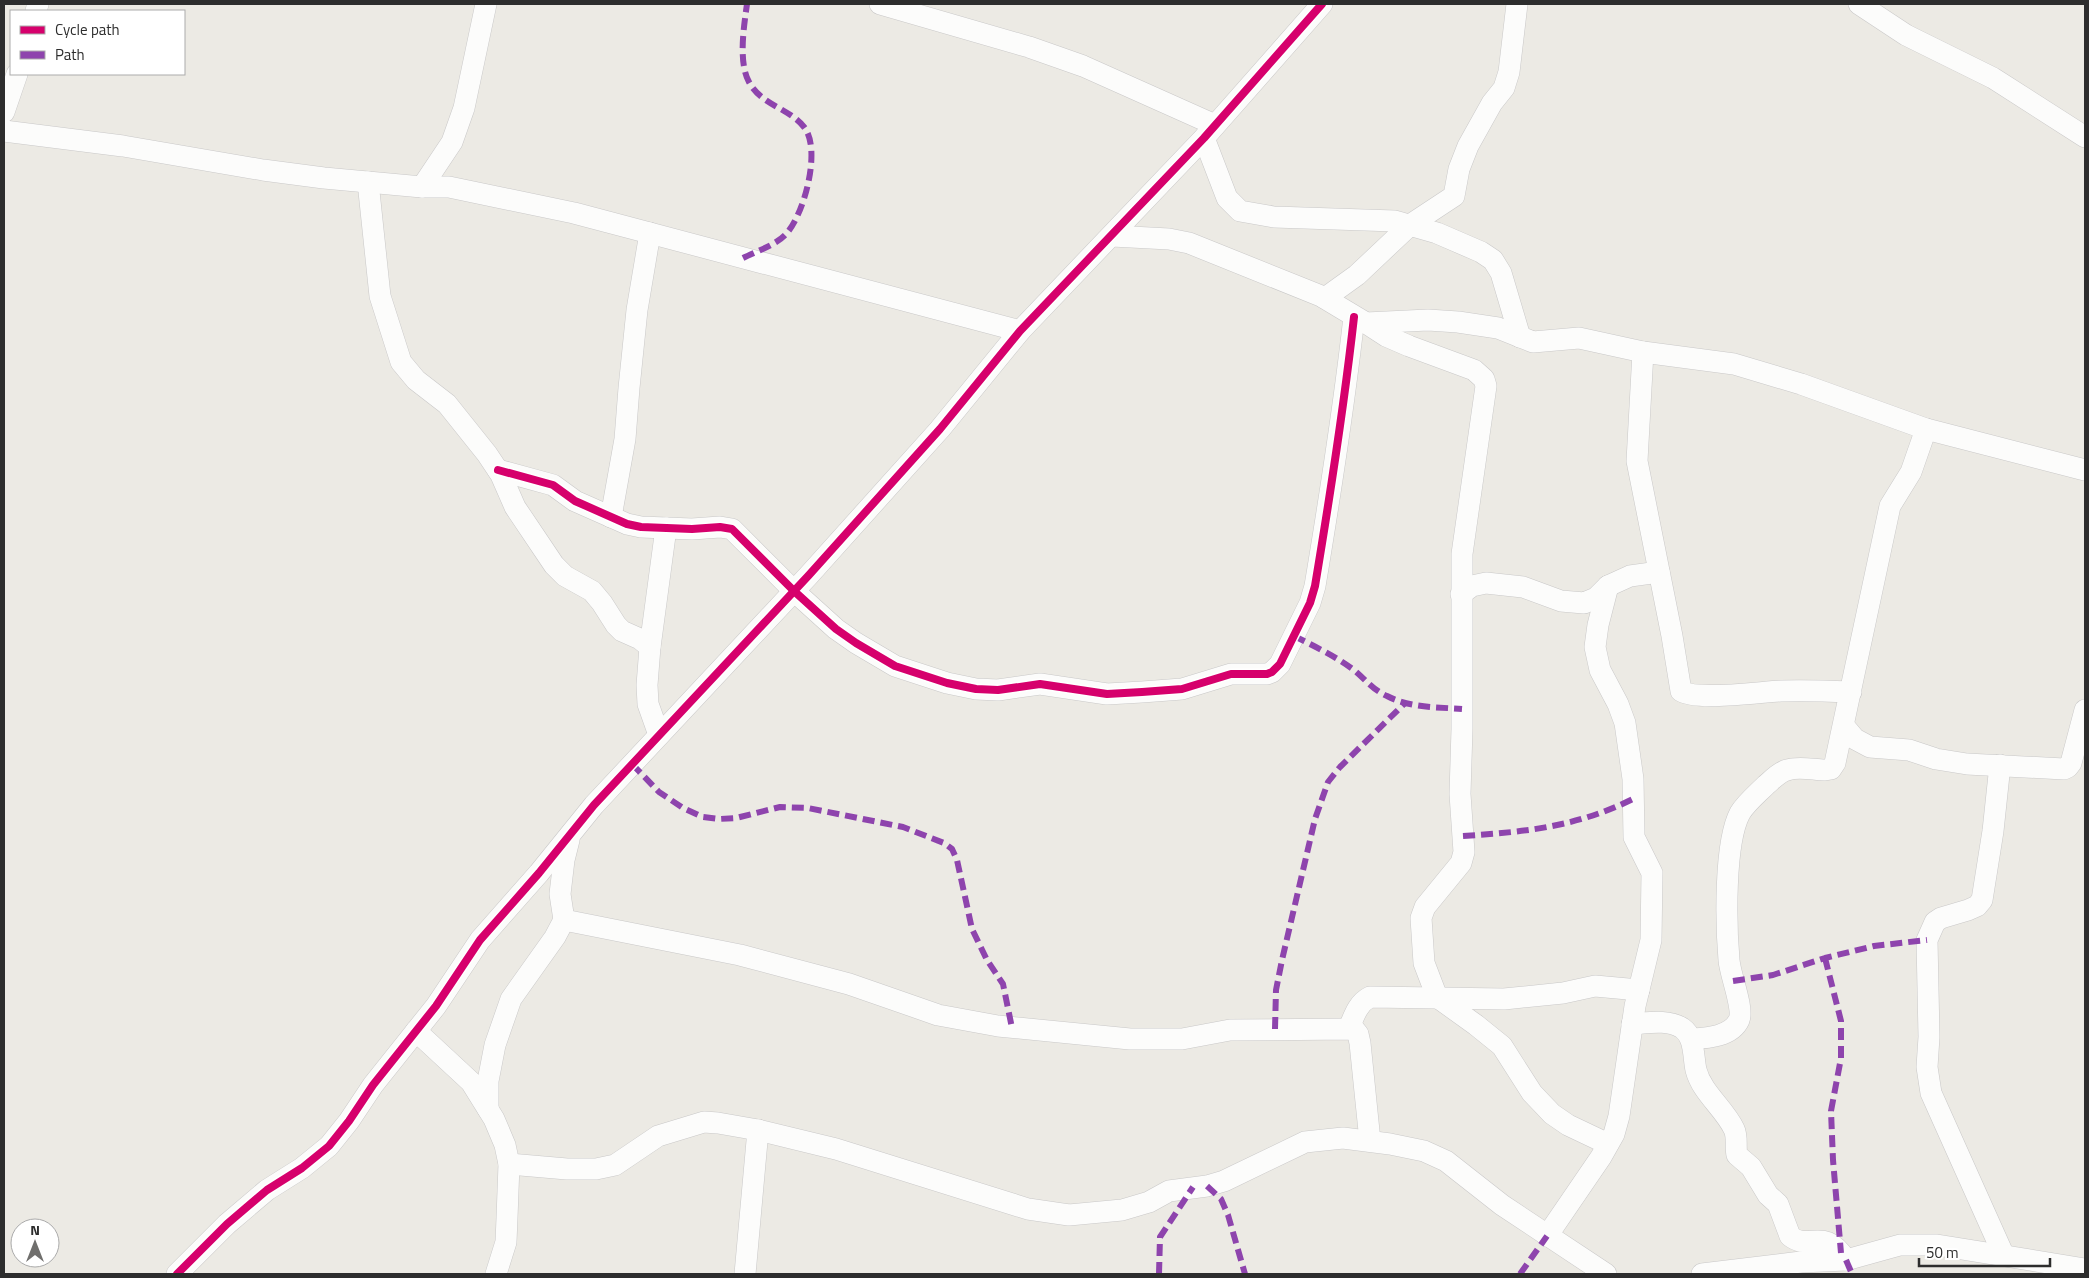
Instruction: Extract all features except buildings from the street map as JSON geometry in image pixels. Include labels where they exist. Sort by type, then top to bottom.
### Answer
[{"type":"street","points":[[422,187],[452,142],[464,108],[486,4]]},
{"type":"street","points":[[880,4],[1029,47],[1083,66],[1210,132],[1227,198],[1240,211],[1274,217],[1395,221],[1438,233],[1481,252],[1493,260],[1501,273],[1520,337]]},
{"type":"street","points":[[177,1274],[227,1224],[267,1190],[302,1168],[329,1146],[349,1121],[373,1085],[416,1031],[480,940],[539,873],[594,805],[794,591],[940,429],[1020,331],[1210,132],[1322,4]]},
{"type":"street","points":[[1325,298],[1357,275],[1410,225],[1454,196],[1460,169],[1468,146],[1492,103],[1504,88],[1508,72],[1517,4]]},
{"type":"street","points":[[1859,4],[1906,35],[1993,78],[2085,137]]},
{"type":"street","points":[[4,112],[17,75]]},
{"type":"street","points":[[4,131],[123,146],[271,171],[422,187],[449,187],[574,213],[1020,331]]},
{"type":"street","points":[[368,182],[380,296],[402,362],[416,380],[446,404],[498,470],[515,506],[554,565],[565,576],[592,591],[622,631],[640,639],[650,648]]},
{"type":"street","points":[[611,517],[624,448],[638,310],[650,233]]},
{"type":"street","points":[[1112,236],[1189,243],[1325,298],[1386,336],[1474,370],[1484,379],[1486,386],[1485,403],[1476,443],[1462,554],[1460,794],[1464,852],[1462,863],[1425,907],[1421,918],[1424,963],[1438,997],[1502,1046],[1532,1093],[1552,1114],[1568,1125],[1608,1144]]},
{"type":"street","points":[[498,470],[553,485],[575,501],[627,524],[692,529],[720,526],[732,529],[794,591],[836,629],[882,660],[947,683],[976,690],[998,690],[1040,684],[1107,694],[1182,689],[1231,674],[1272,672],[1280,664],[1310,603],[1315,586],[1346,391],[1360,320]]},
{"type":"street","points":[[1360,320],[1458,322],[1498,328],[1533,342],[1579,338],[1643,352],[1734,364],[1801,384],[1926,429],[2085,470]]},
{"type":"street","points":[[1643,352],[1637,461],[1672,636],[1679,688],[1684,693],[1728,695],[1780,691],[1851,692]]},
{"type":"street","points":[[1691,1040],[1722,1034],[1736,1024],[1740,1017],[1729,962],[1727,885],[1734,832],[1739,815],[1776,776],[1788,770],[1831,769],[1835,763],[1890,506],[1912,472],[1926,429]]},
{"type":"street","points":[[659,735],[648,704],[647,685],[666,528]]},
{"type":"street","points":[[1462,594],[1472,586],[1486,583],[1523,586],[1561,601],[1584,603],[1596,598],[1608,586],[1630,576],[1659,572]]},
{"type":"street","points":[[1547,1236],[1614,1134],[1619,1116],[1632,1024],[1651,940],[1652,873],[1634,836],[1633,779],[1625,723],[1618,704],[1600,670],[1596,648],[1598,625],[1608,586]]},
{"type":"street","points":[[1844,726],[1855,739],[1870,747],[1909,750],[1936,759],[1967,764],[2059,769],[2068,768],[2082,729],[2085,710]]},
{"type":"street","points":[[2000,765],[1993,831],[1982,900],[1977,906],[1941,918],[1935,922],[1927,940],[1929,1037],[1927,1067],[1931,1093],[2004,1256]]},
{"type":"street","points":[[488,1109],[488,1081],[495,1045],[511,999],[555,937],[564,920],[560,894],[564,860],[571,833]]},
{"type":"street","points":[[564,920],[740,955],[849,984],[938,1014],[998,1026],[1147,1039],[1182,1039],[1230,1030],[1354,1029],[1358,1034],[1360,1043],[1370,1141]]},
{"type":"street","points":[[1348,1028],[1358,1008],[1370,996],[1504,999],[1541,996],[1595,986],[1639,990]]},
{"type":"street","points":[[1632,1024],[1674,1024],[1684,1028],[1691,1040],[1697,1072],[1703,1086],[1713,1097],[1733,1127],[1737,1156],[1751,1167],[1768,1195],[1778,1204],[1790,1236],[1800,1240],[1830,1242],[1846,1260]]},
{"type":"street","points":[[416,1031],[471,1082],[488,1109],[505,1145],[509,1164],[506,1242],[496,1274]]},
{"type":"street","points":[[509,1164],[567,1169],[596,1169],[615,1165],[658,1136],[704,1122],[758,1130],[836,1149],[1028,1209],[1069,1215],[1122,1210],[1149,1202],[1169,1191],[1180,1188],[1207,1186],[1224,1181],[1305,1142],[1343,1138],[1424,1151],[1446,1161],[1547,1236],[1606,1274]]},
{"type":"street","points":[[745,1274],[758,1130]]},
{"type":"street","points":[[1702,1274],[1801,1262],[1846,1260],[1900,1245],[1917,1244],[1937,1245],[2085,1269]]},
{"type":"marked path","points":[[743,258],[777,241],[793,225],[809,182],[811,166],[809,137],[804,127],[791,115],[761,96],[749,82],[743,54],[743,33],[747,4]]},
{"type":"marked path","points":[[1294,636],[1339,660],[1382,694],[1405,703],[1462,709]]},
{"type":"marked path","points":[[1275,1029],[1276,990],[1282,960],[1315,819],[1328,782],[1340,767],[1405,703]]},
{"type":"marked path","points":[[632,764],[659,792],[683,808],[703,817],[719,819],[736,818],[780,807],[808,808],[903,827],[944,843],[952,849],[957,860],[972,929],[987,960],[1003,984],[1012,1028]]},
{"type":"marked path","points":[[1463,836],[1529,830],[1571,822],[1633,799]]},
{"type":"marked path","points":[[1733,981],[1773,975],[1825,958],[1874,946],[1927,940]]},
{"type":"marked path","points":[[1825,958],[1841,1021],[1841,1058],[1831,1111],[1841,1253]]},
{"type":"marked path","points":[[1207,1186],[1221,1199],[1228,1215],[1245,1274]]},
{"type":"marked path","points":[[1159,1274],[1160,1237],[1193,1187]]},
{"type":"marked path","points":[[1520,1274],[1547,1236]]},
{"type":"marked path","points":[[1846,1260],[1852,1274]]},
{"type":"cycle path","points":[[177,1274],[227,1224],[267,1190],[302,1168],[329,1146],[349,1121],[373,1085],[436,1006],[480,940],[539,873],[594,805],[809,575],[940,429],[1020,331],[1204,138],[1322,4]]},
{"type":"cycle path","points":[[498,470],[553,485],[575,501],[627,524],[641,527],[692,529],[720,527],[732,529],[794,591],[836,629],[895,666],[947,683],[976,689],[998,690],[1040,684],[1107,694],[1182,689],[1231,674],[1267,674],[1280,664],[1310,603],[1315,586],[1346,384],[1354,317]]}]
